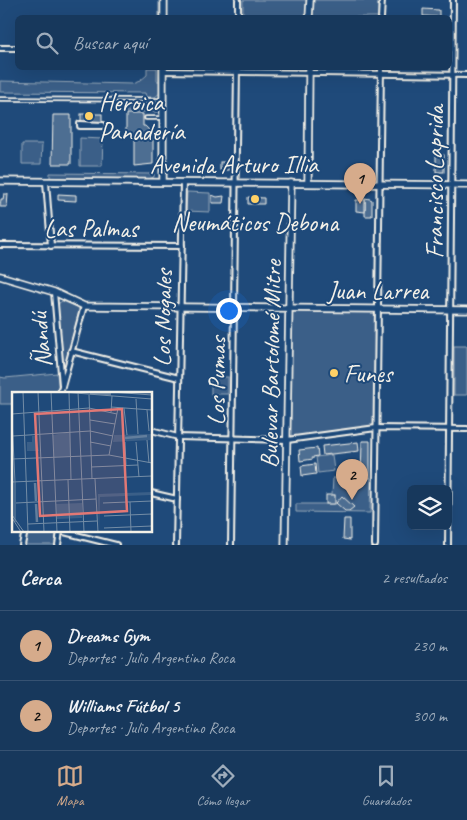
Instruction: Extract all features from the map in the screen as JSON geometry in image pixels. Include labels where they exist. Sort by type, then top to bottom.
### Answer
[{"type":"street","points":[[164,0],[164,15]]},
{"type":"street","points":[[238,0],[238,15]]},
{"type":"street","points":[[309,15],[310,0]]},
{"type":"street","points":[[382,0],[382,15]]},
{"type":"street","name":"Francisco Laprida","points":[[448,545],[453,0]]},
{"type":"street","points":[[0,48],[15,48]]},
{"type":"street","points":[[163,70],[163,182]]},
{"type":"street","points":[[237,70],[309,70],[381,74],[467,75]]},
{"type":"street","name":"Los Pumas","points":[[231,545],[237,70]]},
{"type":"street","points":[[308,183],[309,70]]},
{"type":"street","points":[[375,545],[381,70]]},
{"type":"street","points":[[80,125],[103,126]]},
{"type":"street","name":"Avenida Arturo Illia","points":[[0,181],[467,185]]},
{"type":"street","points":[[46,182],[51,246]]},
{"type":"street","name":"Los Nogales","points":[[176,545],[183,182]]},
{"type":"street","name":"Bulevar Bartolomé Mitre","points":[[285,545],[292,183]]},
{"type":"street","name":"Las Palmas","points":[[0,245],[182,246]]},
{"type":"street","points":[[0,276],[54,292],[84,306],[60,392]]},
{"type":"street","name":"Ñandú","points":[[54,292],[62,386]]},
{"type":"street","name":"Juan Larrea","points":[[84,306],[467,310]]},
{"type":"street","points":[[71,351],[179,378]]},
{"type":"street","points":[[152,430],[178,437],[287,440],[376,428],[467,429]]},
{"type":"street","points":[[152,493],[177,500]]},
{"type":"street","points":[[22,545],[26,532]]},
{"type":"street","points":[[58,545],[60,532]]},
{"type":"street","points":[[64,532],[116,545]]},
{"type":"lane","points":[[0,99],[163,100]]},
{"type":"lane","points":[[146,118],[163,118]]},
{"type":"shaded area","points":[[243,0],[378,0],[378,15],[243,15]]},
{"type":"shaded area","points":[[147,70],[157,70],[157,81],[160,81],[160,93],[155,97],[146,97],[145,93],[0,92],[0,81],[132,84],[140,81],[147,75]]},
{"type":"shaded area","points":[[146,102],[158,104],[157,112],[118,112],[118,106],[145,106]]},
{"type":"shaded area","points":[[80,138],[103,139],[102,166],[80,166]]},
{"type":"shaded area","points":[[22,144],[42,144],[41,164],[22,164]]},
{"type":"shaded area","points":[[50,173],[154,174],[154,177],[148,179],[50,179]]},
{"type":"shaded area","points":[[187,192],[210,193],[210,212],[186,211]]},
{"type":"shaded area","points":[[62,301],[78,307],[79,311],[64,370],[58,308],[59,303]]},
{"type":"shaded area","points":[[289,308],[378,309],[376,428],[287,440]]},
{"type":"shaded area","points":[[454,346],[467,346],[467,395],[454,395]]},
{"type":"shaded area","points":[[57,373],[57,392],[12,392],[12,404],[0,404],[0,377]]},
{"type":"shaded area","points":[[211,377],[228,377],[228,394],[211,394]]},
{"type":"shaded area","points":[[332,455],[334,471],[318,473],[316,457]]},
{"type":"shaded area","points":[[333,478],[371,478],[370,513],[296,512],[296,504],[334,504],[335,495],[332,495]]},
{"type":"shaded area","points":[[28,532],[56,532],[58,537],[55,545],[25,545]]},
{"type":"building","points":[[423,9],[439,10],[439,15],[423,15]]},
{"type":"building","points":[[81,114],[102,114],[102,124],[81,124]]},
{"type":"building","points":[[126,114],[143,114],[143,126],[149,132],[153,132],[153,164],[134,166],[134,139],[126,130]]},
{"type":"building","points":[[53,115],[71,115],[71,164],[52,164]]},
{"type":"building","points":[[436,155],[444,155],[444,172],[436,172]]},
{"type":"building","points":[[220,162],[229,162],[229,170],[220,170]]},
{"type":"building","points":[[4,194],[8,194],[7,207],[0,207],[1,199],[3,199]]},
{"type":"building","points":[[58,194],[76,195],[76,201],[58,200]]},
{"type":"building","points":[[212,195],[217,197],[224,196],[223,203],[212,203]]},
{"type":"building","points":[[248,197],[264,198],[264,204],[248,204]]},
{"type":"building","points":[[365,198],[372,200],[372,216],[365,216]]},
{"type":"building","points":[[356,200],[365,200],[365,212],[356,211]]},
{"type":"building","points":[[362,441],[370,441],[370,478],[361,478]]},
{"type":"building","points":[[358,442],[359,451],[323,455],[322,446]]},
{"type":"building","points":[[317,448],[318,456],[313,457],[313,459],[300,461],[299,450]]},
{"type":"building","points":[[315,464],[316,474],[302,476],[301,466]]},
{"type":"building","points":[[350,471],[351,478],[339,478],[338,473]]},
{"type":"building","points":[[326,495],[335,495],[335,504],[326,504]]},
{"type":"building","points":[[342,496],[354,507],[349,511],[345,511],[336,503]]},
{"type":"building","points":[[344,519],[350,519],[350,540],[343,539]]},
{"type":"waterway","points":[[159,0],[159,15]]},
{"type":"waterway","points":[[159,70],[159,81]]},
{"type":"place","name":"Heroica Panadería","points":[[89,116]]},
{"type":"place","name":"Neumáticos Debona","points":[[255,199]]},
{"type":"place","name":"Dreams Gym","points":[[360,204]]},
{"type":"place","name":"Funes","points":[[334,373]]},
{"type":"place","name":"Williams Fútbol 5","points":[[352,500]]}]
